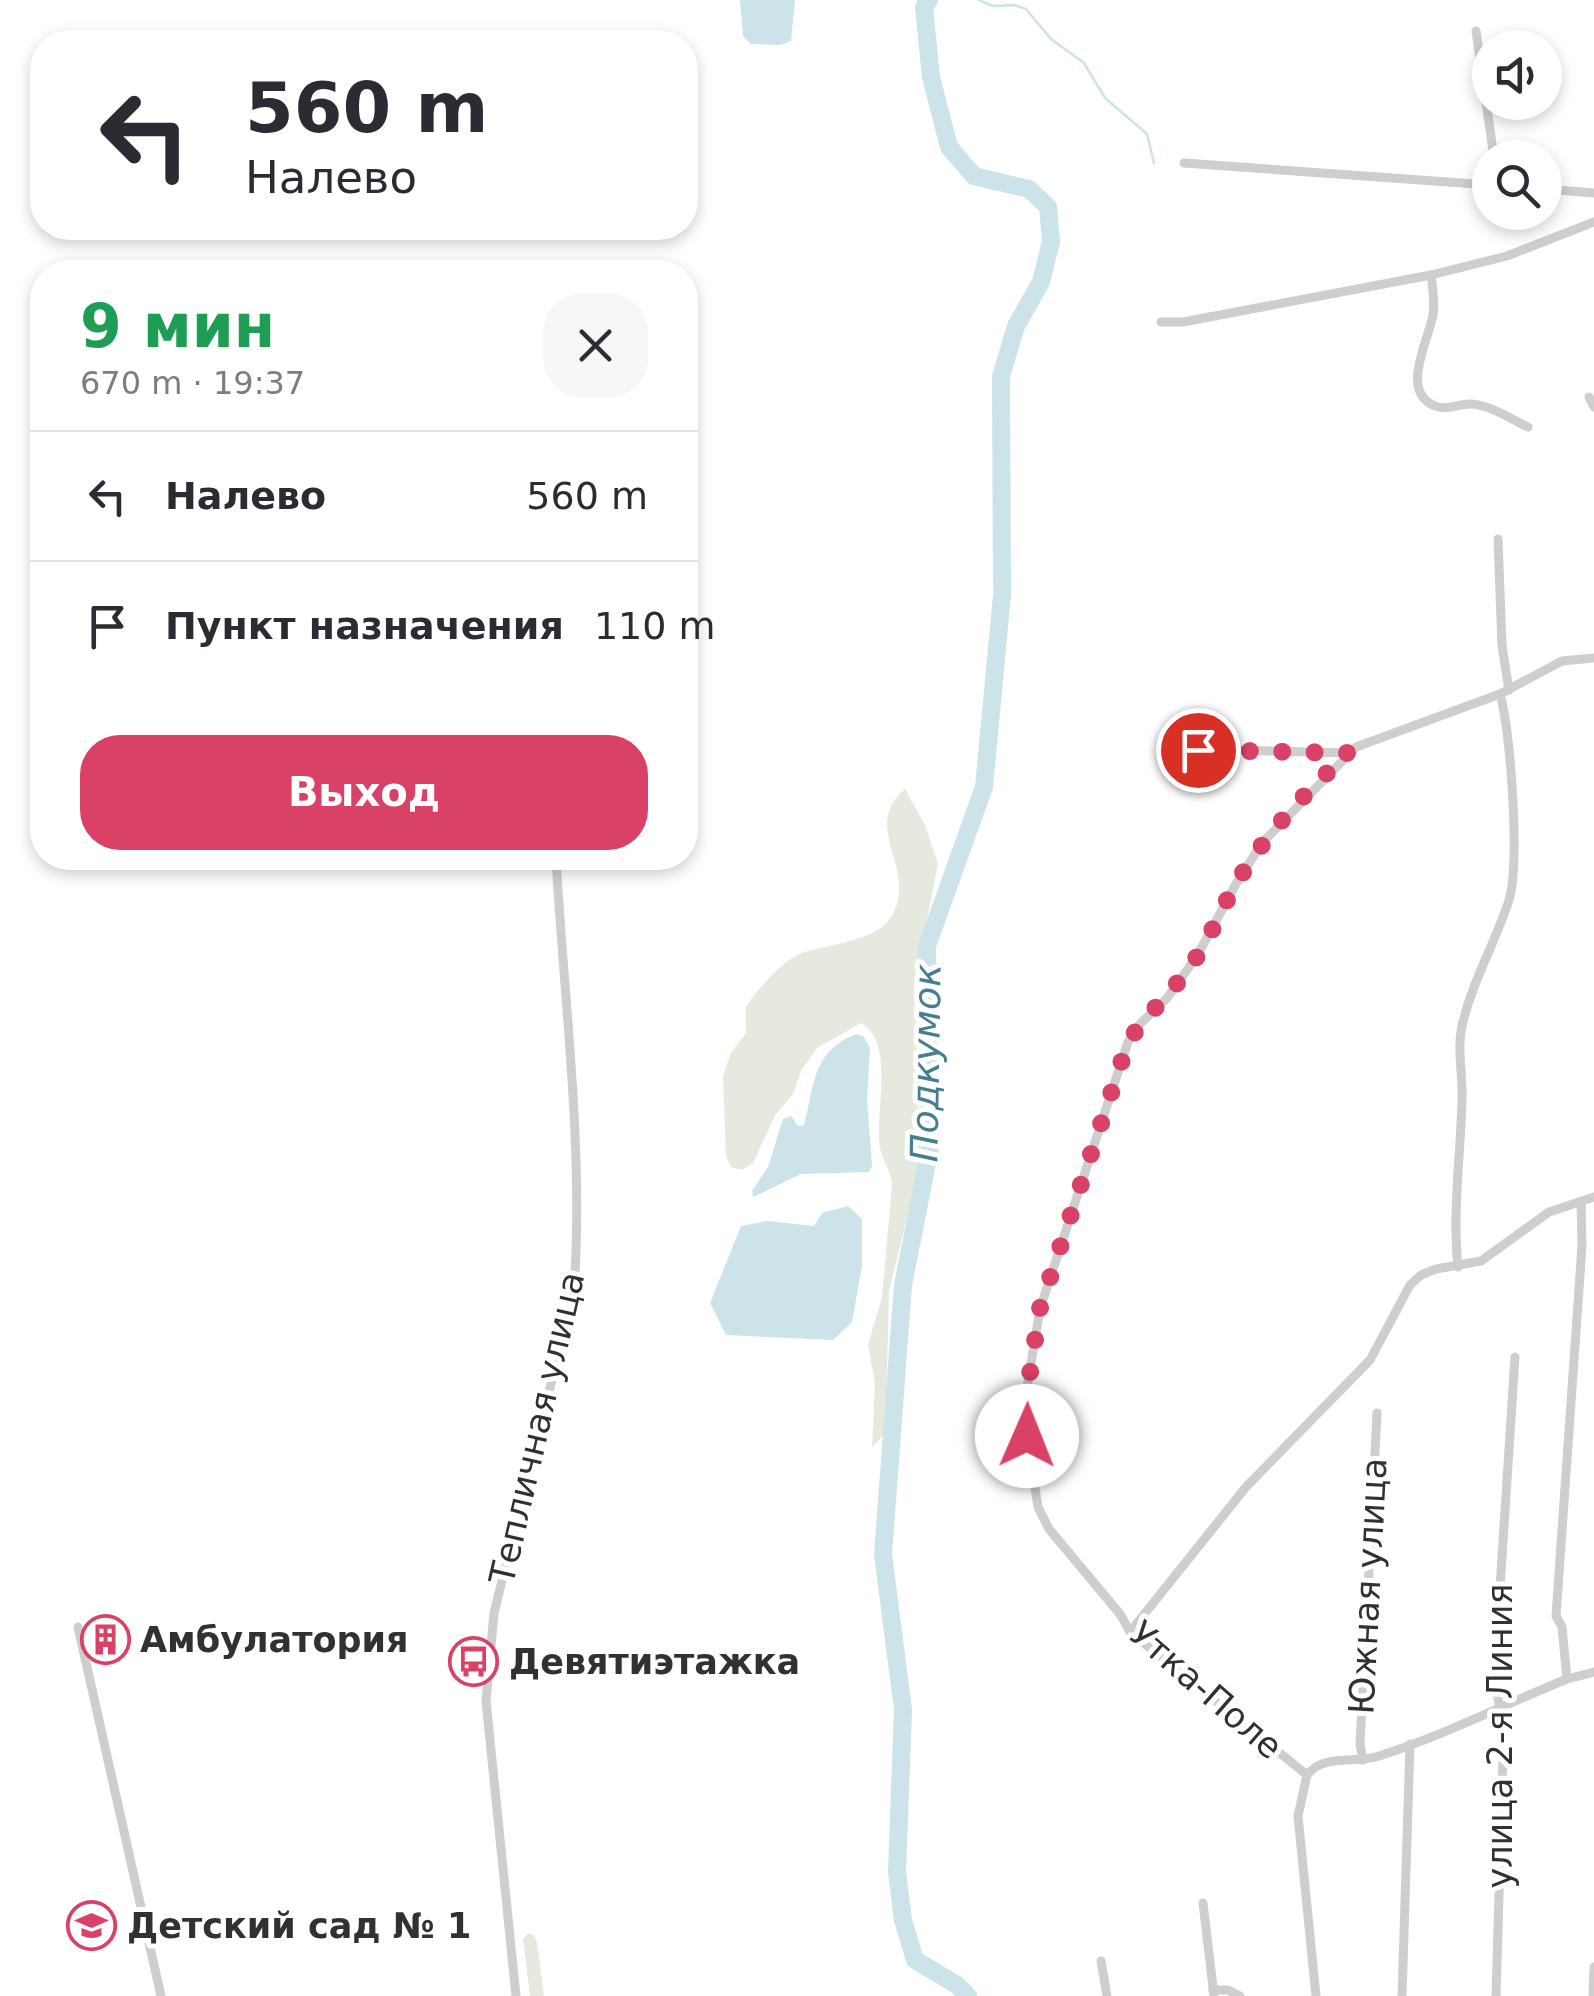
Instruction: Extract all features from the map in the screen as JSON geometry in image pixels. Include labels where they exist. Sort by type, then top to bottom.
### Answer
[{"type":"street","points":[[1184,163],[1472,183]]},
{"type":"street","points":[[1562,190],[1594,193]]},
{"type":"street","points":[[1161,322],[1183,322],[1431,276],[1507,256],[1594,222]]},
{"type":"street","points":[[1431,276],[1432,317],[1417,384],[1424,399],[1451,409],[1469,404],[1528,428]]},
{"type":"street","points":[[1458,1267],[1455,1241],[1463,1092],[1458,1058],[1463,1022],[1511,895],[1514,864],[1498,539]]},
{"type":"street","name":"Утка-Поле","points":[[1306,1775],[1130,1632],[1120,1614],[1049,1529],[1038,1506],[1024,1412],[1040,1308],[1128,1042],[1140,1024],[1168,998],[1197,956],[1262,844],[1356,746],[1505,692],[1562,661],[1594,658]]},
{"type":"street","points":[[1198,750],[1349,753]]},
{"type":"street","name":"Тепличная улица","points":[[516,1996],[486,1701],[494,1612],[574,1291],[577,1245],[574,1104],[557,870]]},
{"type":"street","points":[[1130,1632],[1246,1487],[1370,1360],[1410,1285],[1421,1275],[1481,1261],[1549,1212],[1594,1197]]},
{"type":"street","points":[[1567,1679],[1562,1627],[1556,1616],[1582,1246],[1581,1201]]},
{"type":"street","name":"улица 2-я Линия","points":[[1496,1996],[1504,1726],[1494,1680],[1514,1357]]},
{"type":"street","name":"Южная улица","points":[[1363,1760],[1360,1744],[1377,1413]]},
{"type":"street","points":[[78,1628],[161,1996]]},
{"type":"street","points":[[1316,1996],[1298,1816],[1306,1775],[1326,1761],[1363,1760],[1567,1679],[1594,1672]]},
{"type":"street","points":[[1402,1996],[1410,1744]]},
{"type":"street","points":[[1202,1903],[1214,1993],[1228,1990],[1240,1996]]},
{"type":"street","points":[[1101,1962],[1106,1996]]},
{"type":"street","points":[[1593,1996],[1594,1967]]},
{"type":"shaded area","points":[[905,789],[925,825],[938,864],[914,984],[921,1162],[889,1291],[886,1410],[883,1436],[872,1447],[875,1383],[868,1345],[882,1297],[892,1185],[880,1148],[878,1046],[861,1023],[817,1048],[802,1069],[793,1094],[776,1114],[753,1163],[742,1170],[731,1167],[726,1156],[723,1076],[731,1053],[746,1033],[746,1007],[778,970],[799,954],[873,932],[891,917],[899,883],[887,819],[892,804]]},
{"type":"shaded area","points":[[528,1933],[537,1942],[544,1996],[530,1996],[523,1939]]},
{"type":"water","points":[[740,0],[795,0],[791,41],[780,45],[751,44],[743,36]]},
{"type":"water","points":[[856,1034],[864,1037],[870,1048],[869,1172],[801,1174],[753,1197],[752,1191],[768,1167],[783,1119],[791,1116],[798,1126],[804,1125],[823,1060],[841,1041]]},
{"type":"water","points":[[848,1206],[862,1219],[862,1266],[852,1322],[833,1340],[726,1335],[710,1303],[741,1226],[767,1221],[814,1226],[822,1213]]},
{"type":"waterway","name":"Подкумок","points":[[929,0],[924,7],[931,77],[949,147],[974,176],[1029,189],[1048,207],[1051,241],[1041,282],[1016,326],[1001,376],[1002,595],[984,787],[927,946],[930,1148],[903,1285],[883,1554],[903,1710],[897,1872],[903,1920],[915,1960],[968,1996]]},
{"type":"waterway","points":[[979,0],[993,6],[1026,9],[1051,39],[1084,63],[1105,98],[1147,134],[1154,163]]},
{"type":"place","name":"Амбулатория","points":[[105,1640]]},
{"type":"place","name":"Девятиэтажка","points":[[474,1662]]},
{"type":"place","name":"Детский сад № 1","points":[[92,1926]]},
{"type":"route","points":[[1027,1436],[1024,1412],[1040,1308],[1128,1042],[1140,1024],[1168,998],[1197,956],[1262,844],[1349,753],[1198,750]]}]
